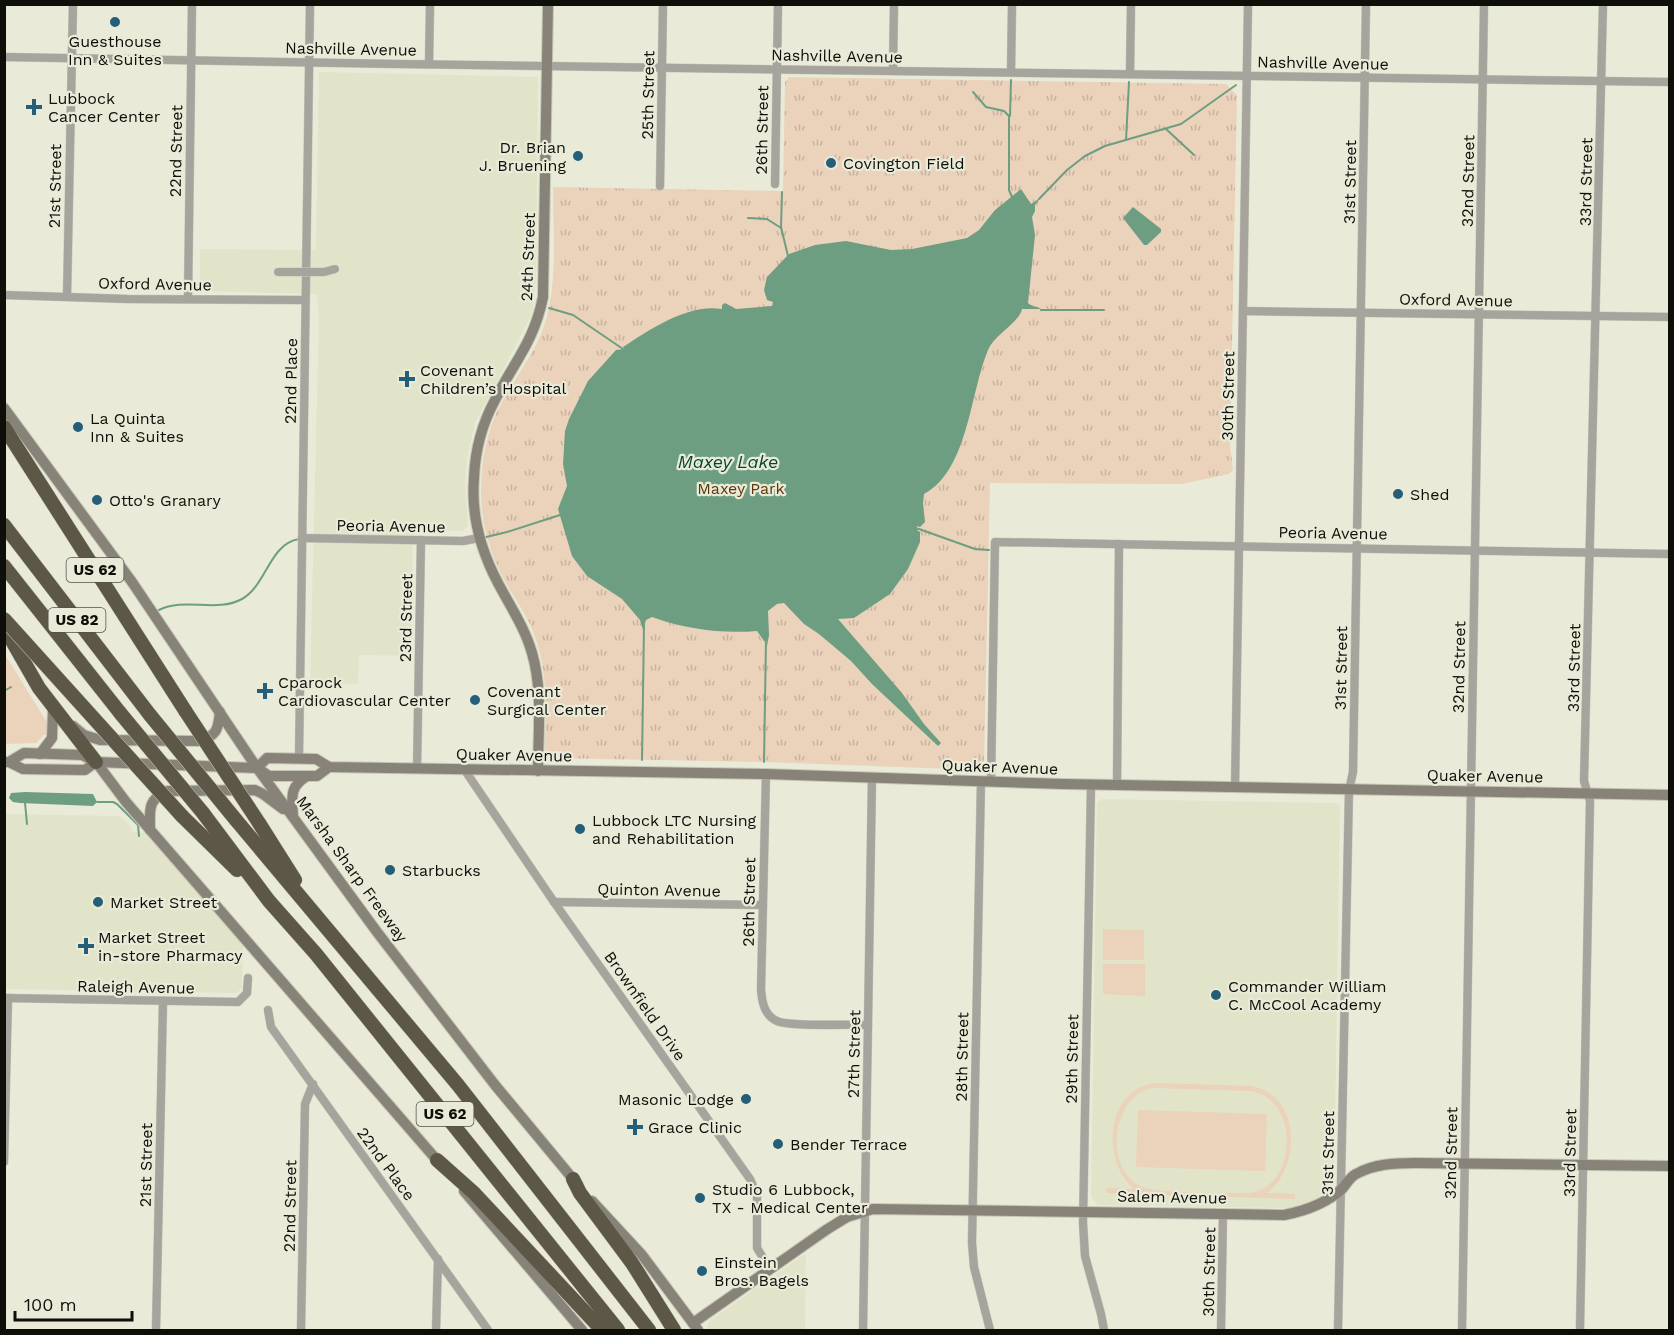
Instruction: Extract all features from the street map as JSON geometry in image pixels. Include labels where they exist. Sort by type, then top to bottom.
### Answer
[{"type":"highway","name":"US 62","points":[[4,427],[325,927],[458,1085],[649,1330]]},
{"type":"highway","name":"US 82","points":[[4,525],[150,715],[325,927]]},
{"type":"highway","name":"US 82","points":[[4,566],[120,714],[203,813],[268,900]]},
{"type":"highway","name":"US 62","points":[[4,619],[182,816],[268,900],[316,954],[618,1330]]},
{"type":"highway","points":[[4,627],[53,708],[96,762]]},
{"type":"highway","points":[[437,1160],[474,1193],[602,1330]]},
{"type":"highway","points":[[573,1179],[580,1193],[632,1263],[674,1330]]},
{"type":"main road","name":"24th Street","points":[[537,771],[536,667],[525,634],[491,569],[479,538],[473,479],[479,440],[495,400],[530,341],[543,297],[548,4]]},
{"type":"main road","name":"Marsha Sharp Freeway","points":[[4,408],[132,582],[257,768],[422,991],[495,1085],[573,1179],[642,1255],[696,1327]]},
{"type":"main road","points":[[53,708],[84,735],[100,740],[198,741],[209,738],[217,729],[220,712]]},
{"type":"main road","points":[[40,754],[52,738],[53,708]]},
{"type":"main road","name":"Quaker Avenue","points":[[7,762],[24,753],[82,754],[96,762],[257,768],[269,776],[317,776],[329,767]]},
{"type":"main road","name":"Quaker Avenue","points":[[257,768],[267,758],[298,758],[316,759],[329,767],[766,774],[1090,785],[1670,795]]},
{"type":"main road","name":"Quaker Avenue","points":[[7,762],[22,769],[85,770],[96,762]]},
{"type":"main road","points":[[96,762],[126,802],[582,1330]]},
{"type":"main road","points":[[293,816],[294,789],[299,781],[307,776]]},
{"type":"main road","points":[[150,830],[152,802],[166,790],[255,790],[293,816]]},
{"type":"main road","name":"Salem Avenue","points":[[696,1327],[770,1269],[826,1230],[847,1217],[865,1210],[973,1209],[1284,1215],[1299,1212],[1331,1197],[1353,1175],[1384,1164],[1670,1166]]},
{"type":"street","name":"21st Street","points":[[67,296],[73,4]]},
{"type":"street","name":"22nd Street","points":[[188,298],[192,4]]},
{"type":"street","name":"22nd Place","points":[[298,758],[310,4]]},
{"type":"street","points":[[429,64],[430,4]]},
{"type":"street","name":"25th Street","points":[[660,186],[663,4]]},
{"type":"street","name":"26th Street","points":[[775,184],[777,4]]},
{"type":"street","points":[[893,70],[894,4]]},
{"type":"street","points":[[1011,72],[1012,4]]},
{"type":"street","points":[[1130,74],[1131,4]]},
{"type":"street","name":"30th Street","points":[[1235,787],[1248,4]]},
{"type":"street","name":"31st Street","points":[[1338,1330],[1349,790],[1353,772],[1366,4]]},
{"type":"street","name":"32nd Street","points":[[1462,1330],[1484,4]]},
{"type":"street","name":"33rd Street","points":[[1580,1330],[1590,813],[1584,781],[1603,4]]},
{"type":"street","name":"Nashville Avenue","points":[[4,57],[1670,82]]},
{"type":"street","points":[[278,272],[324,272],[335,269]]},
{"type":"street","name":"Oxford Avenue","points":[[4,296],[305,300]]},
{"type":"street","name":"Oxford Avenue","points":[[1243,310],[1670,317]]},
{"type":"street","name":"Peoria Avenue","points":[[302,538],[463,541],[479,538]]},
{"type":"street","name":"23rd Street","points":[[417,769],[421,540]]},
{"type":"street","name":"Peoria Avenue","points":[[995,542],[1670,554]]},
{"type":"street","name":"28th Street","points":[[990,1330],[974,1267],[973,1209],[995,542]]},
{"type":"street","points":[[1117,785],[1119,544]]},
{"type":"street","name":"Brownfield Drive","points":[[464,770],[750,1179],[757,1195],[757,1248],[770,1269]]},
{"type":"street","name":"26th Street","points":[[766,774],[762,999],[766,1011],[781,1022],[868,1024]]},
{"type":"street","name":"27th Street","points":[[863,1330],[872,778]]},
{"type":"street","name":"29th Street","points":[[1090,785],[1084,1256],[1104,1330]]},
{"type":"street","name":"Quinton Avenue","points":[[555,902],[763,905]]},
{"type":"street","name":"Raleigh Avenue","points":[[6,998],[238,1002],[247,993],[248,978]]},
{"type":"street","points":[[4,1162],[6,998]]},
{"type":"street","name":"21st Street","points":[[156,1330],[163,1001]]},
{"type":"street","name":"22nd Place","points":[[267,1010],[271,1027],[488,1330]]},
{"type":"street","name":"22nd Street","points":[[301,1330],[305,1104],[312,1084]]},
{"type":"street","name":"30th Street","points":[[1221,1330],[1223,1214]]},
{"type":"street","points":[[436,1330],[438,1259]]},
{"type":"shaded area","name":"Covenant Children’s Hospital","points":[[319,72],[538,77],[534,303],[529,320],[475,423],[467,458],[465,481],[468,526],[462,531],[413,531],[411,656],[359,655],[358,684],[310,683],[319,318],[317,294],[200,291],[200,249],[316,250]]},
{"type":"shaded area","name":"Commander William C. McCool Academy","points":[[1102,799],[1335,803],[1340,806],[1334,1184],[1316,1199],[1296,1207],[1282,1208],[1098,1205],[1091,1197],[1097,803]]},
{"type":"shaded area","points":[[5,814],[118,816],[126,821],[133,832],[147,833],[243,944],[242,987],[237,993],[5,989]]},
{"type":"shaded area","points":[[805,1254],[805,1330],[706,1330],[709,1321]]},
{"type":"green space","name":"Maxey Park","points":[[789,77],[1226,84],[1237,95],[1230,446],[1233,470],[1229,474],[1182,484],[990,483],[984,765],[981,764],[978,768],[980,770],[765,762],[548,758],[545,754],[545,695],[539,651],[530,623],[501,574],[491,551],[482,514],[481,490],[482,467],[492,423],[541,334],[549,307],[554,256],[553,187],[783,191],[785,82]]},
{"type":"green space","points":[[4,653],[48,724],[48,735],[44,735],[36,743],[5,744]]},
{"type":"green space","points":[[1103,929],[1144,930],[1144,960],[1103,960]]},
{"type":"green space","points":[[1103,964],[1145,964],[1145,996],[1103,994]]},
{"type":"green space","points":[[1158,1083],[1250,1086],[1267,1092],[1279,1102],[1287,1116],[1291,1132],[1286,1166],[1278,1181],[1267,1193],[1295,1194],[1295,1199],[1106,1193],[1106,1188],[1134,1189],[1123,1176],[1116,1161],[1113,1144],[1114,1126],[1119,1110],[1128,1096],[1141,1087]],"holes":[[[1154,1088],[1250,1091],[1266,1097],[1278,1108],[1284,1124],[1287,1142],[1284,1159],[1278,1175],[1266,1187],[1250,1193],[1176,1192],[1148,1189],[1128,1177],[1121,1164],[1117,1148],[1117,1132],[1121,1116],[1129,1103],[1140,1093]]]},
{"type":"green space","points":[[1138,1110],[1267,1114],[1265,1171],[1136,1167]]},
{"type":"water","name":"Maxey Lake","points":[[1021,189],[1031,204],[1040,198],[1035,205],[1032,217],[1035,235],[1028,303],[1041,309],[1042,312],[1040,309],[1022,309],[988,350],[959,450],[939,483],[924,494],[925,522],[920,527],[916,526],[920,532],[920,542],[908,569],[890,594],[854,618],[838,619],[902,693],[941,743],[938,746],[851,661],[804,624],[784,603],[777,604],[768,611],[767,646],[767,639],[765,642],[757,631],[704,630],[652,617],[646,620],[643,630],[640,620],[622,599],[587,576],[572,556],[558,509],[567,486],[563,464],[565,431],[588,381],[616,350],[624,349],[623,347],[633,340],[670,319],[696,310],[722,309],[725,303],[736,309],[772,306],[773,302],[767,300],[764,290],[767,277],[789,254],[815,245],[846,241],[891,250],[912,249],[967,238],[979,230],[995,210]]},
{"type":"water","points":[[1133,207],[1161,229],[1161,232],[1147,245],[1144,245],[1123,218]]},
{"type":"water","points":[[11,793],[93,794],[97,802],[93,806],[20,803],[13,802],[9,798]]},
{"type":"waterway","points":[[1010,116],[1011,80]]},
{"type":"waterway","points":[[1126,140],[1129,82]]},
{"type":"waterway","points":[[1039,199],[1067,170],[1085,156],[1105,146],[1181,124],[1236,85]]},
{"type":"waterway","points":[[973,92],[986,107],[1004,111],[1009,116],[1009,190],[1012,197]]},
{"type":"waterway","points":[[1166,129],[1194,155]]},
{"type":"waterway","points":[[782,192],[781,227],[788,256]]},
{"type":"waterway","points":[[748,218],[767,219],[781,228]]},
{"type":"waterway","points":[[549,308],[573,315],[623,349]]},
{"type":"waterway","points":[[1041,310],[1104,310]]},
{"type":"waterway","points":[[482,538],[560,515]]},
{"type":"waterway","points":[[919,529],[975,549],[989,550]]},
{"type":"waterway","points":[[159,610],[179,605],[222,605],[242,599],[257,584],[274,556],[289,542],[299,539]]},
{"type":"waterway","points":[[642,760],[644,625]]},
{"type":"waterway","points":[[764,762],[766,638]]},
{"type":"waterway","points":[[4,691],[11,687]]},
{"type":"waterway","points":[[97,802],[117,804],[138,825],[139,836]]},
{"type":"waterway","points":[[25,803],[27,824]]},
{"type":"place","name":"Guesthouse Inn & Suites","points":[[115,22]]},
{"type":"place","name":"Lubbock Cancer Center","points":[[34,107]]},
{"type":"place","name":"Dr. Brian J. Bruening","points":[[578,156]]},
{"type":"place","name":"Covington Field","points":[[831,163]]},
{"type":"place","name":"Covenant Children’s Hospital","points":[[407,379]]},
{"type":"place","name":"La Quinta Inn & Suites","points":[[78,427]]},
{"type":"place","name":"Shed","points":[[1398,494]]},
{"type":"place","name":"Otto's Granary","points":[[97,500]]},
{"type":"place","name":"Cparock Cardiovascular Center","points":[[265,691]]},
{"type":"place","name":"Covenant Surgical Center","points":[[475,700]]},
{"type":"place","name":"Lubbock LTC Nursing and Rehabilitation","points":[[580,829]]},
{"type":"place","name":"Starbucks","points":[[390,870]]},
{"type":"place","name":"Market Street","points":[[98,902]]},
{"type":"place","name":"Market Street in-store Pharmacy","points":[[86,946]]},
{"type":"place","name":"Commander William C. McCool Academy","points":[[1216,995]]},
{"type":"place","name":"Masonic Lodge","points":[[746,1099]]},
{"type":"place","name":"Grace Clinic","points":[[635,1127]]},
{"type":"place","name":"Bender Terrace","points":[[778,1144]]},
{"type":"place","name":"Studio 6 Lubbock, TX - Medical Center","points":[[700,1198]]},
{"type":"place","name":"Einstein Bros. Bagels","points":[[702,1271]]}]
